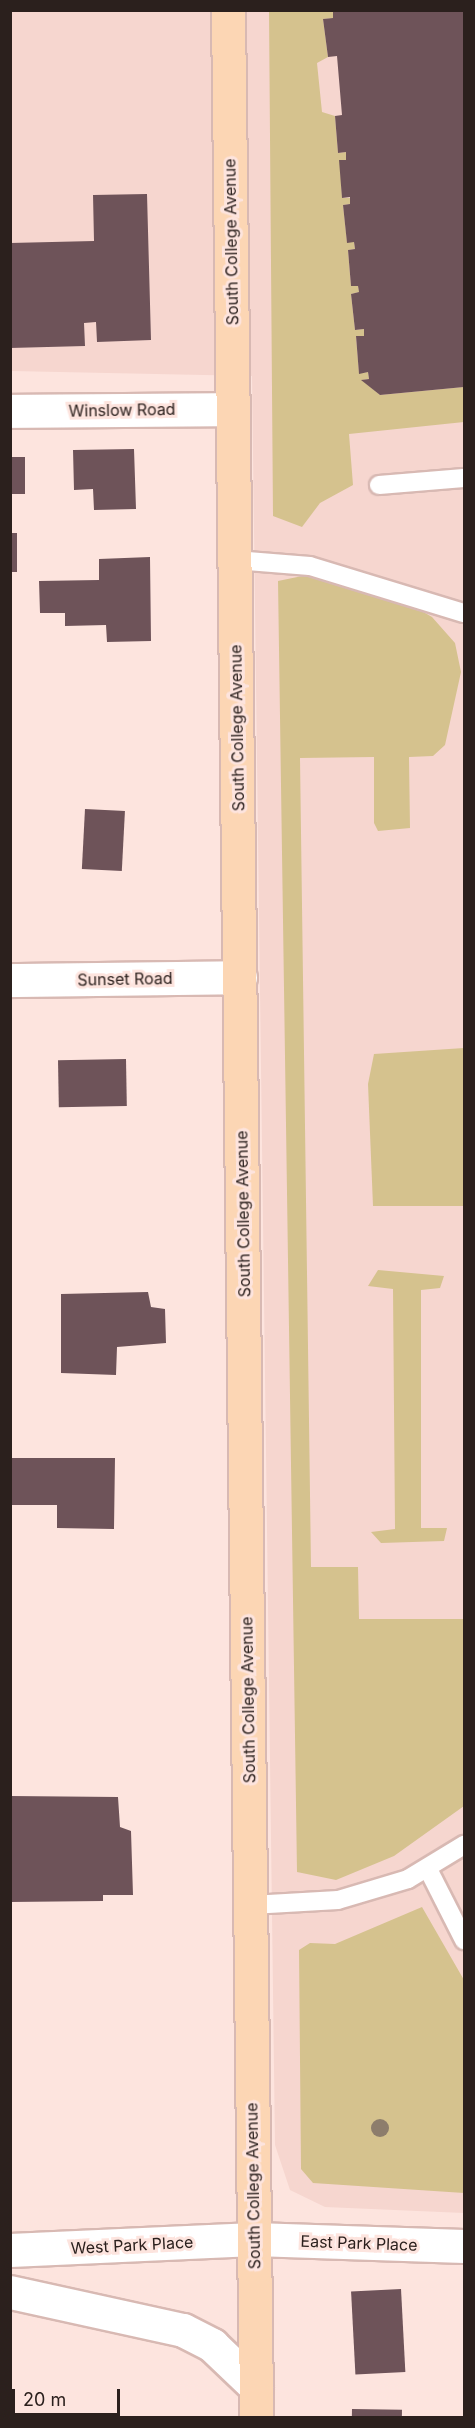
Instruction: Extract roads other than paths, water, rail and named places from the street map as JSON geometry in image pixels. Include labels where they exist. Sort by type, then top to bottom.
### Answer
[{"type":"main road","name":"South College Avenue","points":[[228,10],[256,2402]]},
{"type":"street","name":"Winslow Road","points":[[10,411],[233,409]]},
{"type":"street","name":"Sunset Road","points":[[10,980],[240,977]]},
{"type":"street","name":"East Park Place","points":[[254,2239],[465,2246]]},
{"type":"street","name":"West Park Place","points":[[10,2250],[254,2239]]},
{"type":"street","points":[[10,2292],[183,2330],[212,2345],[256,2402]]},
{"type":"lane","points":[[379,485],[465,478]]},
{"type":"lane","points":[[235,560],[310,566],[465,613]]},
{"type":"lane","points":[[250,1905],[338,1900],[428,1869],[465,1845]]},
{"type":"lane","points":[[428,1869],[465,1940]]}]
